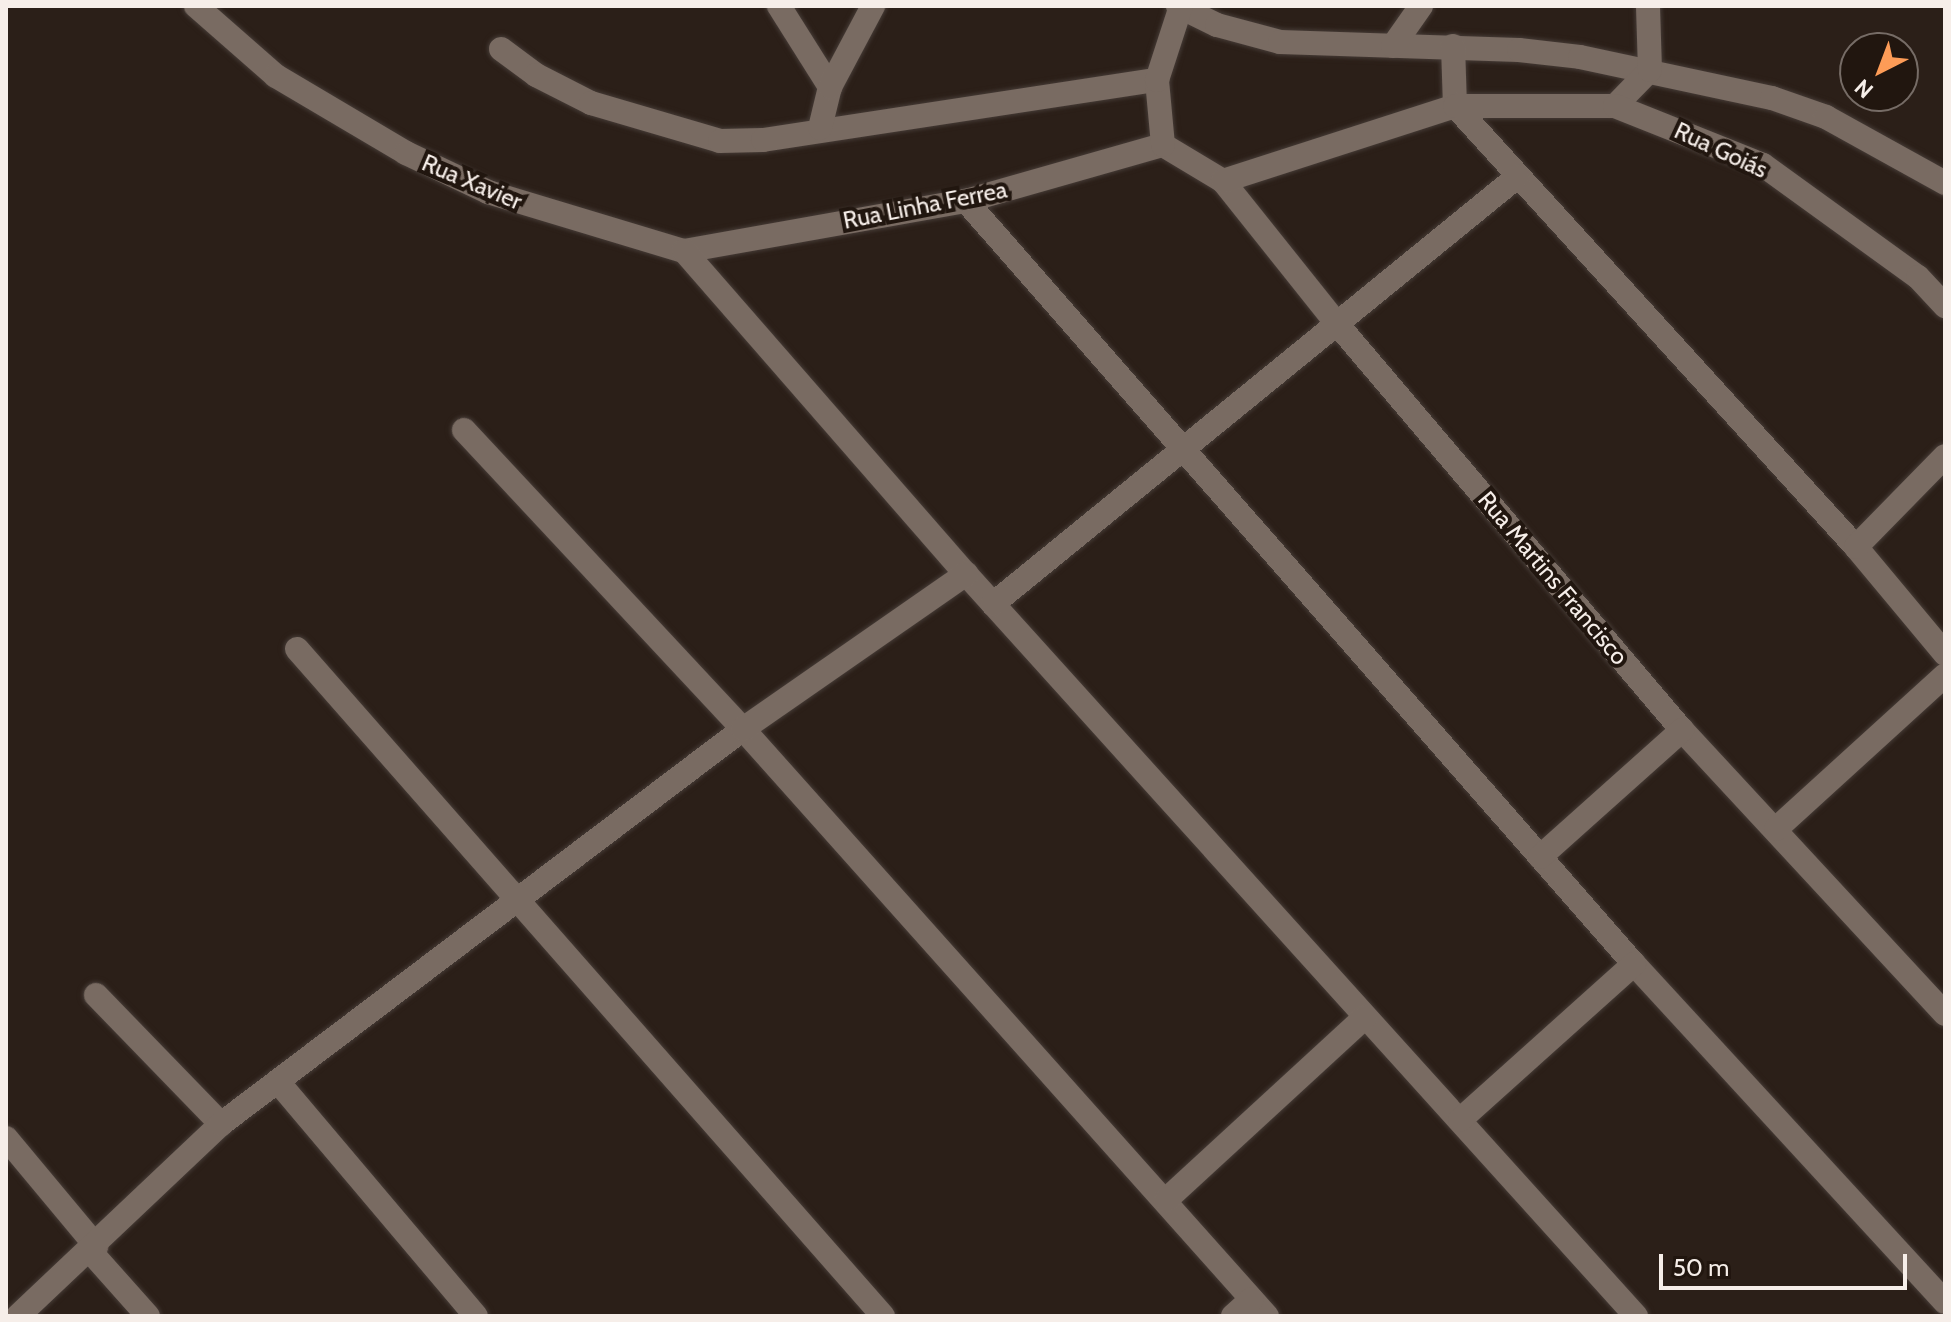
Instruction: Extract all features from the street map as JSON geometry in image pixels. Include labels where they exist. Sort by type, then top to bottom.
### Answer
[{"type":"street","name":"Rua Xavier","points":[[196,6],[276,76],[406,153],[488,192],[684,251]]},
{"type":"street","points":[[820,128],[830,87],[873,6]]},
{"type":"street","points":[[1163,145],[1157,80],[1180,6],[1217,25],[1280,42],[1453,46],[1580,57],[1772,98],[1826,117],[1945,183]]},
{"type":"street","points":[[1393,46],[1421,6]]},
{"type":"street","points":[[1615,106],[1650,70],[1648,6]]},
{"type":"street","points":[[780,9],[830,87]]},
{"type":"street","points":[[1453,46],[1455,106],[1856,547],[1945,654]]},
{"type":"street","points":[[501,49],[536,75],[591,103],[671,130],[720,141],[763,140],[820,128],[1157,80]]},
{"type":"street","name":"Rua Goiás","points":[[1223,181],[1455,106],[1615,106],[1763,165],[1918,277],[1945,306]]},
{"type":"street","name":"Rua Linha Ferrea","points":[[684,251],[966,201],[1163,145]]},
{"type":"street","name":"Rua Martins Francisco","points":[[1163,145],[1223,181],[1338,325],[1682,730],[1945,1014]]},
{"type":"street","points":[[993,604],[1517,177]]},
{"type":"street","points":[[966,201],[1634,964],[1945,1302]]},
{"type":"street","points":[[684,251],[966,574],[1636,1316]]},
{"type":"street","points":[[464,430],[743,729],[1166,1200],[1259,1308],[1233,1316]]},
{"type":"street","points":[[1856,547],[1945,456]]},
{"type":"street","points":[[18,1316],[93,1249],[221,1124],[279,1083],[515,897],[743,729],[966,574]]},
{"type":"street","points":[[297,649],[883,1316]]},
{"type":"street","points":[[1776,829],[1945,675]]},
{"type":"street","points":[[1540,857],[1682,730]]},
{"type":"street","points":[[1460,1120],[1634,964]]},
{"type":"street","points":[[96,995],[221,1124]]},
{"type":"street","points":[[1166,1200],[1365,1017]]},
{"type":"street","points":[[279,1083],[476,1316]]},
{"type":"street","points":[[6,1138],[148,1316]]}]
